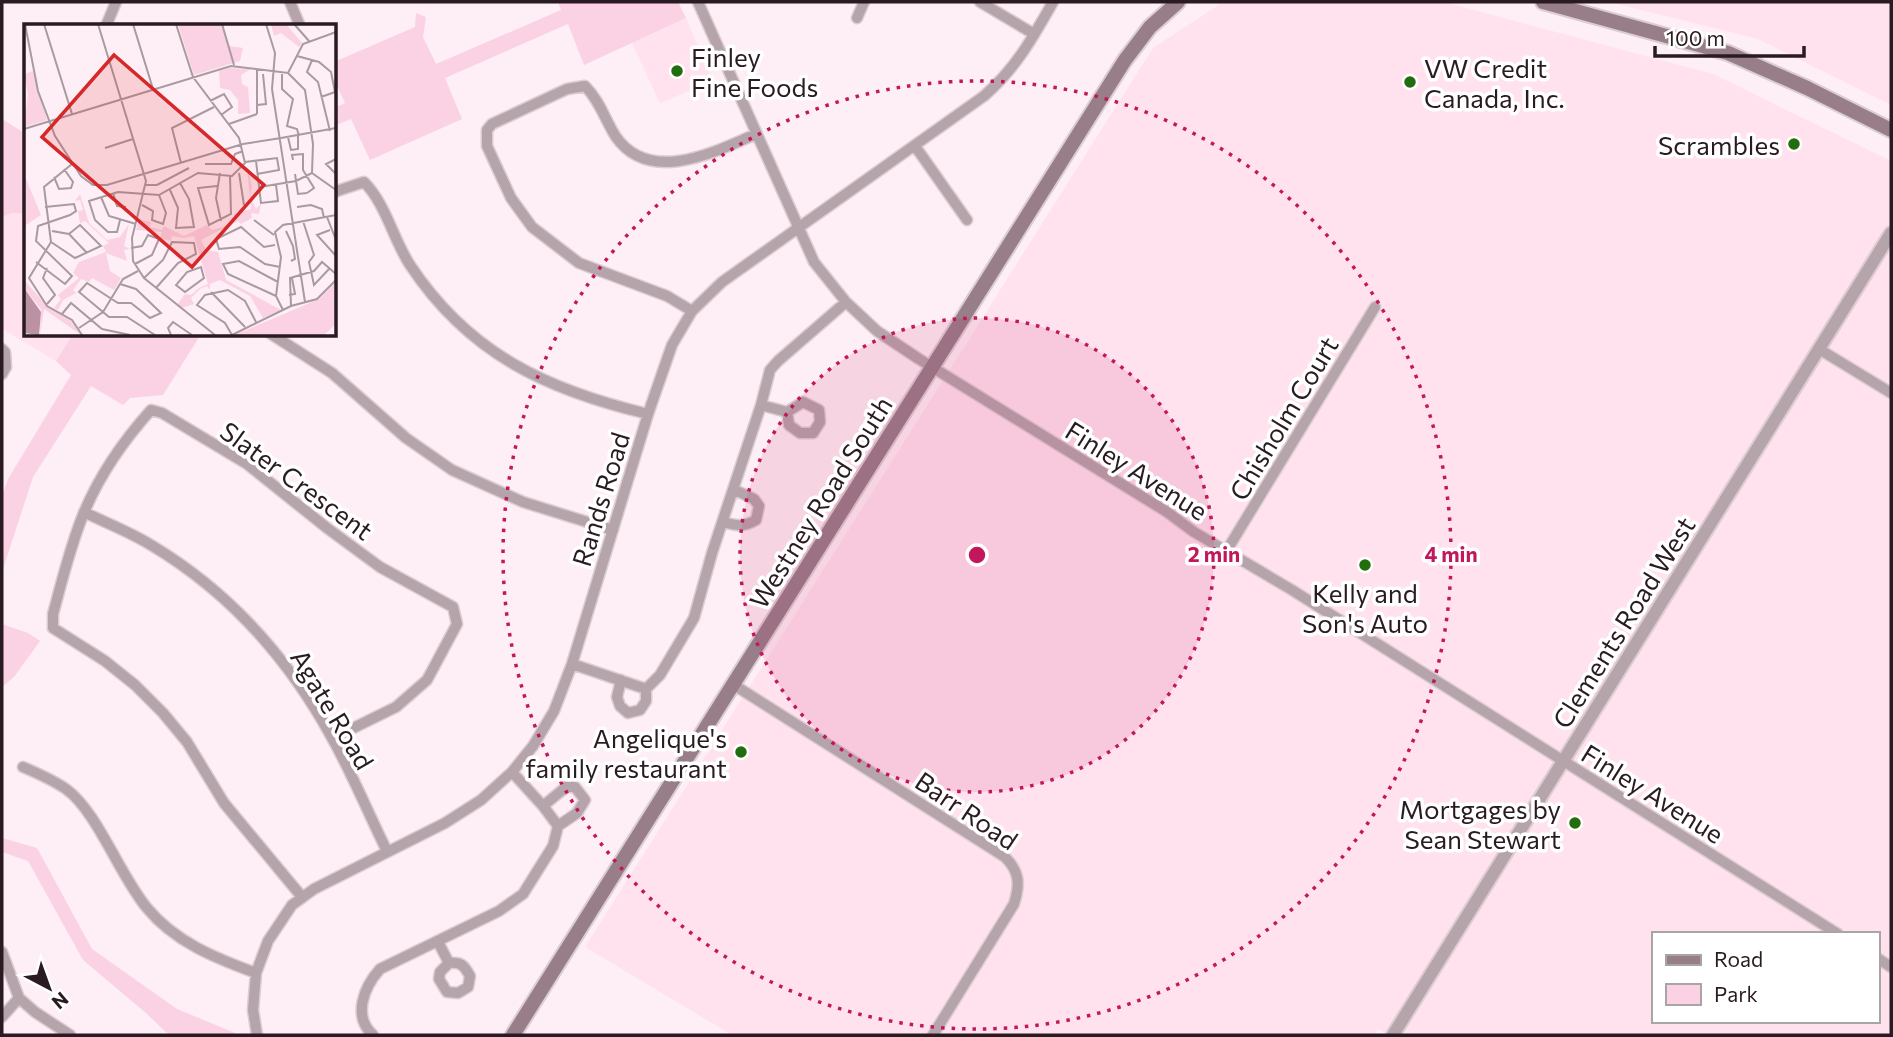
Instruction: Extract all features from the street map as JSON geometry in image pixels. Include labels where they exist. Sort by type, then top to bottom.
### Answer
[{"type":"main road","name":"Westney Road South","points":[[513,1035],[1125,60],[1150,27],[1178,2]]},
{"type":"main road","points":[[1543,2],[1728,53],[1807,88],[1891,131]]},
{"type":"street","points":[[107,24],[116,2]]},
{"type":"street","points":[[290,2],[299,24]]},
{"type":"street","name":"Finley Avenue","points":[[698,2],[814,262],[846,302],[877,331],[1835,932]]},
{"type":"street","points":[[857,18],[864,2]]},
{"type":"street","points":[[980,2],[1034,34]]},
{"type":"street","name":"Rands Road","points":[[257,1035],[253,1010],[256,972],[268,941],[292,905],[387,851],[445,824],[481,800],[512,772],[533,746],[554,711],[572,664],[648,414],[672,345],[692,311],[722,282],[984,96],[1005,77],[1053,2]]},
{"type":"street","points":[[692,311],[667,296],[579,263],[532,227],[511,198],[486,146],[487,130],[492,124],[567,89],[585,86],[596,96],[617,137],[641,158],[653,162],[682,162],[756,134]]},
{"type":"street","points":[[915,146],[967,220]]},
{"type":"street","points":[[336,191],[364,182],[374,192],[403,255],[418,278],[474,339],[534,377],[567,391],[648,414]]},
{"type":"street","name":"Clements Road West","points":[[1397,1034],[1891,233]]},
{"type":"street","points":[[621,680],[617,696],[620,706],[628,713],[640,710],[646,701],[646,689],[660,675],[694,618],[770,370],[778,360],[846,302]]},
{"type":"street","name":"Chisholm Court","points":[[1227,551],[1375,307]]},
{"type":"street","points":[[274,336],[332,373],[406,438],[452,470],[523,502],[613,530]]},
{"type":"street","points":[[2,349],[5,352],[6,367],[2,374]]},
{"type":"street","points":[[1819,349],[1891,393]]},
{"type":"street","points":[[761,405],[787,412]]},
{"type":"street","name":"Slater Crescent","points":[[302,897],[224,803],[187,742],[163,713],[135,685],[105,661],[53,628],[53,614],[84,512],[136,426],[151,410],[162,413],[247,464],[380,567],[453,607],[457,624],[427,680],[396,707],[333,738]]},
{"type":"street","points":[[723,522],[736,526],[747,525],[756,520],[760,506],[754,499],[735,490]]},
{"type":"street","name":"Agate Road","points":[[84,512],[150,544],[201,580],[234,608],[268,643],[333,738],[387,851]]},
{"type":"street","points":[[572,664],[646,689]]},
{"type":"street","name":"Barr Road","points":[[734,685],[1013,864],[1019,889],[1014,904],[933,1035]]},
{"type":"street","points":[[23,766],[68,790],[88,813],[133,890],[148,910],[171,932],[197,950],[256,972]]},
{"type":"street","points":[[512,772],[558,825]]},
{"type":"street","points":[[373,1035],[362,1019],[361,1006],[370,980],[380,969],[499,911],[523,894],[553,846],[558,825],[577,813],[585,800],[575,787],[566,787],[543,806]]},
{"type":"street","points":[[438,942],[449,963]]},
{"type":"street","points":[[2,952],[19,998],[70,1035]]},
{"type":"street","points":[[2,1017],[19,998]]},
{"type":"shaded area","points":[[1223,2],[1444,2],[1713,74],[1891,161],[1891,1035],[1388,1035],[1378,1029],[1374,1035],[732,1035],[585,947],[1153,48]]},
{"type":"shaded area","points":[[1609,2],[1891,2],[1891,105],[1758,39]]},
{"type":"shaded area","points":[[686,18],[713,81],[660,103],[632,43]]},
{"type":"shaded area","points":[[12,213],[24,214],[24,336],[72,336],[56,361],[2,329],[2,217]]},
{"type":"green space","points":[[558,2],[678,2],[686,18],[584,65],[568,24],[445,78],[462,119],[370,160],[351,119],[336,125],[336,107],[345,103],[336,83],[336,61],[415,27],[416,13],[426,17],[423,37],[436,64],[561,10]]},
{"type":"green space","points":[[2,119],[24,133],[24,214],[12,213],[2,217]]},
{"type":"green space","points":[[72,336],[200,336],[163,395],[130,398],[123,405],[91,386],[33,477],[2,572],[2,496],[8,479],[71,375],[56,361]]},
{"type":"green space","points":[[2,624],[28,633],[40,641],[14,677],[2,687]]},
{"type":"green space","points":[[2,838],[37,848],[92,949],[177,1009],[235,1035],[169,1035],[83,960],[28,861],[2,852]]},
{"type":"place","name":"Finley Fine Foods","points":[[677,71]]},
{"type":"place","name":"VW Credit Canada, Inc.","points":[[1410,82]]},
{"type":"place","name":"Scrambles","points":[[1794,144]]},
{"type":"place","name":"Kelly and Son's Auto","points":[[1365,565]]},
{"type":"place","name":"Angelique's family restaurant","points":[[741,752]]},
{"type":"place","name":"Mortgages by Sean Stewart","points":[[1575,823]]}]
